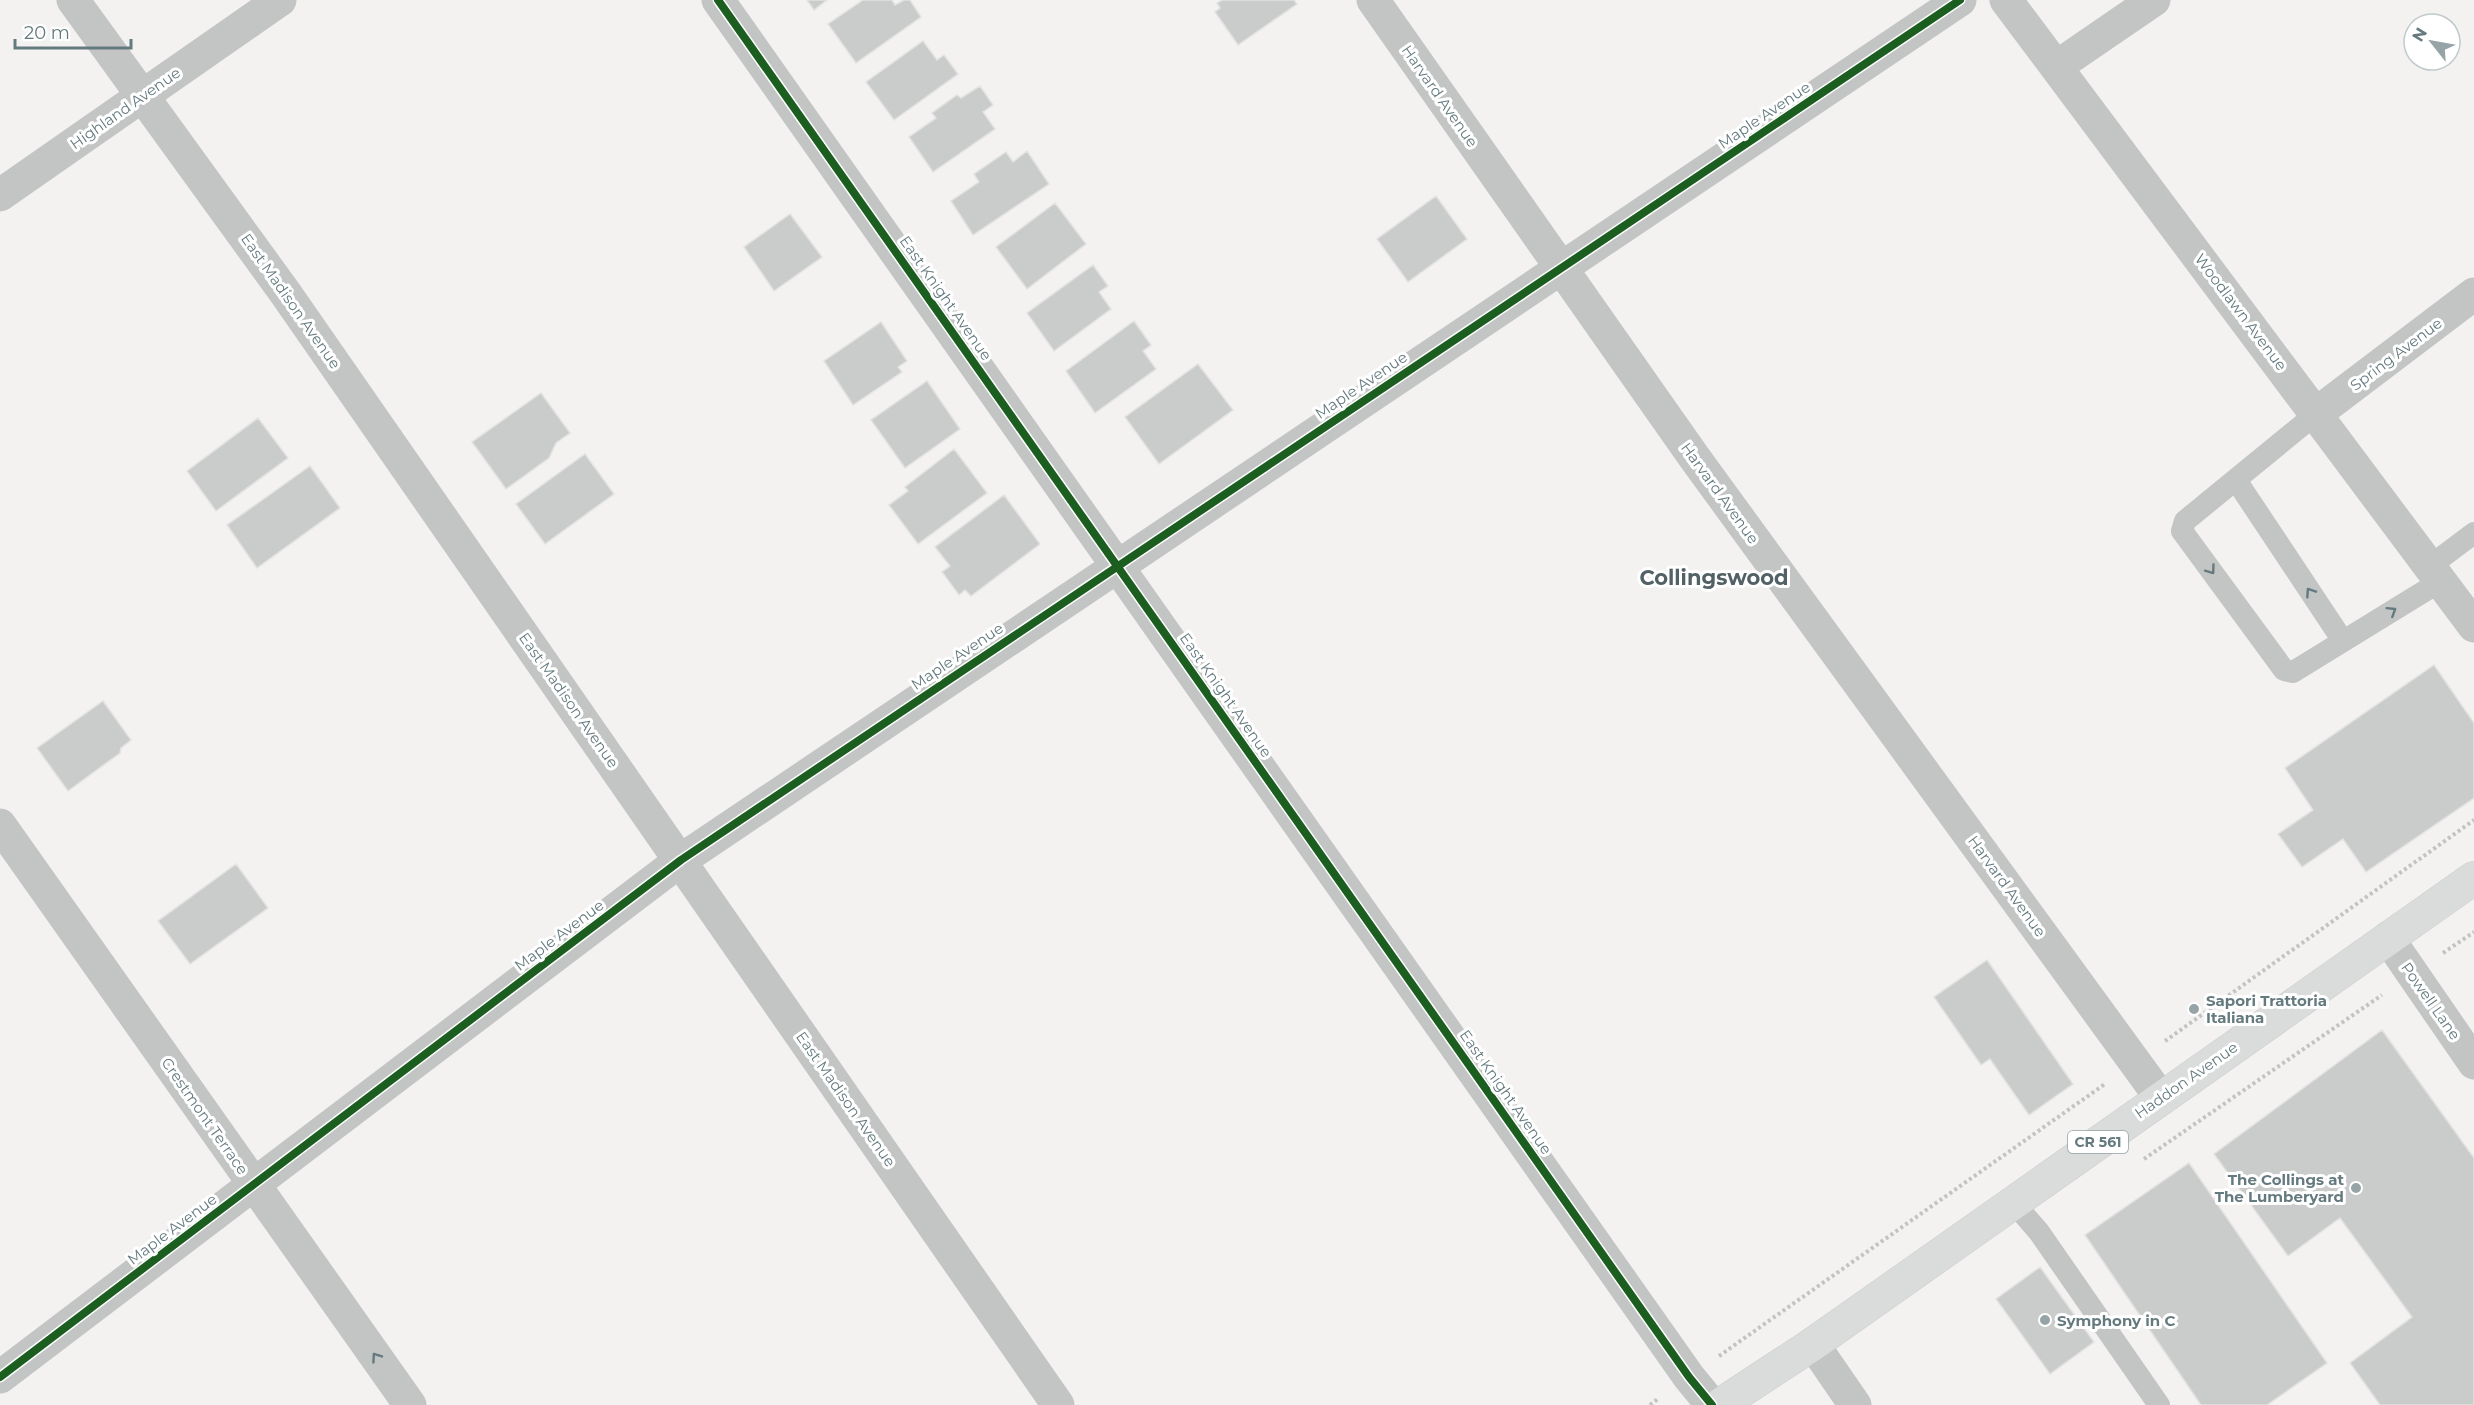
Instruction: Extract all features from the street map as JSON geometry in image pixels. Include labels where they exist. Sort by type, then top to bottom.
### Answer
[{"type":"main road","name":"Haddon Avenue","points":[[1720,1405],[1813,1344],[2474,878]]},
{"type":"street","name":"East Madison Avenue","points":[[73,0],[144,95],[681,860],[1058,1405]]},
{"type":"street","name":"Highland Avenue","points":[[0,195],[280,0]]},
{"type":"street","name":"East Knight Avenue","points":[[718,0],[1118,564],[1689,1377],[1712,1405]]},
{"type":"street","name":"Harvard Avenue","points":[[1372,0],[1694,458],[2160,1098]]},
{"type":"street","name":"Maple Avenue","points":[[0,1377],[681,860],[1959,0]]},
{"type":"street","name":"Woodlawn Avenue","points":[[2006,0],[2474,626]]},
{"type":"street","points":[[2056,67],[2154,0]]},
{"type":"street","name":"Spring Avenue","points":[[2317,413],[2474,294]]},
{"type":"street","name":"Crestmont Terrace","points":[[0,825],[410,1405]]},
{"type":"street","name":"Powell Lane","points":[[2388,938],[2474,1063]]},
{"type":"street","points":[[1813,1344],[1855,1405]]},
{"type":"lane","points":[[2317,413],[2185,521],[2182,531],[2284,670],[2292,672],[2343,641],[2435,573],[2474,533]]},
{"type":"lane","points":[[2235,480],[2343,641]]},
{"type":"lane","points":[[2013,1202],[2039,1232],[2159,1405]]},
{"type":"path","points":[[1689,1377],[2135,1063],[2474,820]]},
{"type":"path","points":[[2137,1164],[2474,932]]},
{"type":"building","points":[[807,0],[827,0],[814,10]]},
{"type":"building","points":[[863,0],[892,0],[895,5],[904,0],[910,0],[921,17],[856,63],[828,24]]},
{"type":"building","points":[[1222,0],[1294,0],[1297,4],[1238,45],[1215,12],[1220,8],[1217,3]]},
{"type":"building","points":[[923,41],[937,60],[944,55],[958,74],[894,120],[866,82]]},
{"type":"building","points":[[980,86],[993,105],[983,112],[995,129],[933,172],[909,137],[936,118],[932,113],[957,95],[961,98]]},
{"type":"building","points":[[1027,151],[1049,184],[973,235],[951,201],[979,182],[974,174],[1006,152],[1013,162]]},
{"type":"building","points":[[1436,196],[1467,239],[1408,282],[1377,239]]},
{"type":"building","points":[[1055,203],[1086,244],[1027,289],[996,247]]},
{"type":"building","points":[[790,214],[822,257],[774,291],[744,247]]},
{"type":"building","points":[[1093,265],[1108,286],[1099,292],[1111,309],[1054,351],[1027,313]]},
{"type":"building","points":[[1134,321],[1151,345],[1143,351],[1156,369],[1095,413],[1066,371]]},
{"type":"building","points":[[881,322],[907,361],[898,367],[902,372],[853,405],[824,361]]},
{"type":"building","points":[[1198,364],[1233,410],[1159,464],[1125,417]]},
{"type":"building","points":[[927,381],[960,429],[905,468],[871,420]]},
{"type":"building","points":[[541,393],[570,433],[556,443],[549,458],[506,489],[472,442]]},
{"type":"building","points":[[258,418],[288,458],[216,511],[187,471]]},
{"type":"building","points":[[954,449],[987,493],[918,544],[889,505],[908,491],[905,487]]},
{"type":"building","points":[[585,454],[614,494],[545,544],[516,504]]},
{"type":"building","points":[[310,466],[340,508],[257,568],[227,525]]},
{"type":"building","points":[[1004,495],[1040,544],[971,596],[965,590],[959,595],[942,572],[950,566],[935,547]]},
{"type":"building","points":[[2434,665],[2474,723],[2474,798],[2366,872],[2343,839],[2302,867],[2278,834],[2313,810],[2285,768]]},
{"type":"building","points":[[103,701],[131,740],[121,748],[120,753],[68,791],[37,748]]},
{"type":"building","points":[[236,864],[268,908],[190,964],[158,921]]},
{"type":"building","points":[[1987,960],[2073,1084],[2029,1115],[1990,1059],[1981,1065],[1934,997]]},
{"type":"building","name":"The Collings at The Lumberyard","points":[[2382,1030],[2474,1158],[2474,1405],[2380,1405],[2350,1363],[2412,1317],[2340,1218],[2288,1256],[2214,1154]]},
{"type":"building","points":[[2189,1163],[2327,1363],[2267,1405],[2201,1405],[2085,1235]]},
{"type":"building","name":"Symphony in C","points":[[2040,1267],[2094,1342],[2050,1374],[1996,1299]]},
{"type":"cycle path","points":[[718,0],[1689,1377],[1712,1405]]},
{"type":"cycle path","points":[[0,1377],[681,860],[1960,0]]},
{"type":"place","name":"Sapori Trattoria Italiana","points":[[2194,1009]]},
{"type":"place","name":"The Collings at The Lumberyard","points":[[2356,1188]]},
{"type":"place","name":"Symphony in C","points":[[2045,1320]]},
{"type":"district","name":"Collingswood","points":[[1714,577]]}]
